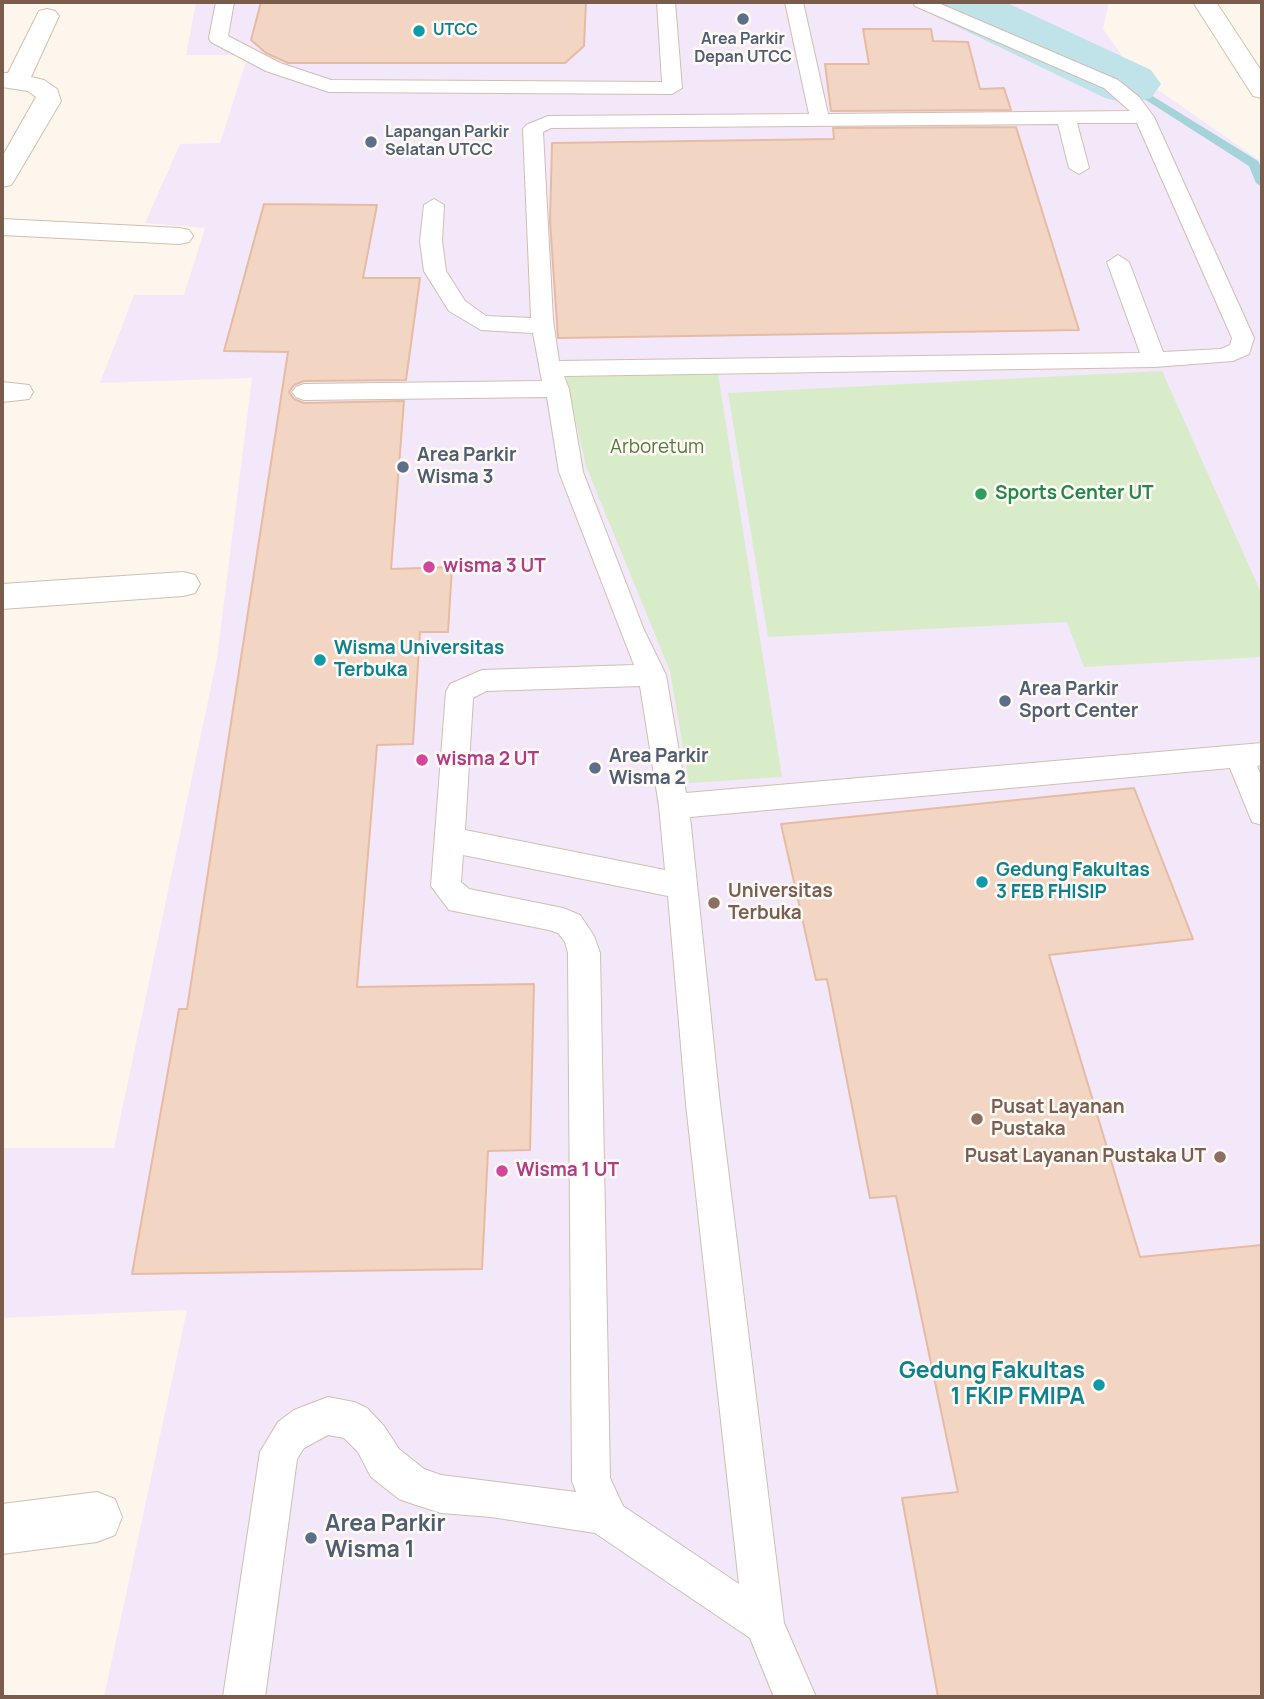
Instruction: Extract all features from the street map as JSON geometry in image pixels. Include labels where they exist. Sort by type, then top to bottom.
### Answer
[{"type":"street","points":[[1205,2],[1262,91]]},
{"type":"street","points":[[2,179],[48,101],[48,94],[44,89],[9,81],[47,16]]},
{"type":"street","points":[[2,227],[179,236]]},
{"type":"street","points":[[2,597],[183,584]]},
{"type":"street","points":[[2,1529],[97,1517]]},
{"type":"lane","points":[[225,2],[218,38],[273,67],[329,86],[673,89],[666,2]]},
{"type":"lane","points":[[794,2],[820,121]]},
{"type":"lane","points":[[304,392],[553,379],[1154,360],[1225,356],[1241,349],[1252,337],[1144,117],[1132,101],[1111,84],[920,2]]},
{"type":"lane","points":[[548,122],[550,88]]},
{"type":"lane","points":[[795,1697],[764,1624],[680,886],[674,806],[652,675],[626,617],[571,472],[543,326],[533,129],[548,122],[1144,117]]},
{"type":"lane","points":[[1066,118],[1079,168]]},
{"type":"lane","points":[[435,205],[431,240],[435,271],[457,306],[481,323],[543,326]]},
{"type":"lane","points":[[1118,262],[1154,360]]},
{"type":"lane","points":[[602,1516],[604,1507],[591,1480],[584,953],[579,936],[569,924],[552,917],[460,901],[451,895],[446,886],[460,692],[482,681],[652,675]]},
{"type":"lane","points":[[674,806],[1250,754],[1262,813]]},
{"type":"lane","points":[[451,840],[680,886]]},
{"type":"lane","points":[[244,1697],[279,1452],[290,1435],[307,1423],[328,1416],[354,1422],[371,1439],[385,1463],[413,1485],[441,1494],[491,1498],[602,1516],[764,1624]]},
{"type":"shaded area","name":"Universitas Terbuka","points":[[196,2],[1109,2],[1103,29],[1135,74],[1262,162],[1262,1697],[104,1697],[187,1310],[2,1318],[2,1148],[114,1148],[217,658],[252,378],[100,383],[134,295],[184,295],[205,228],[145,223],[180,144],[220,143],[248,55],[186,55]]},
{"type":"green space","name":"Sports Center UT","points":[[1162,371],[1262,595],[1262,657],[1084,667],[1067,622],[768,637],[728,393]]},
{"type":"green space","name":"Arboretum","points":[[718,374],[782,777],[689,783],[670,671],[586,466],[566,377]]},
{"type":"building","name":"UTCC","points":[[261,2],[586,2],[584,46],[565,63],[288,63],[266,53],[251,40]]},
{"type":"building","points":[[863,29],[931,29],[933,41],[968,42],[980,89],[1004,88],[1011,110],[831,111],[825,64],[869,64]]},
{"type":"building","points":[[1016,127],[1079,330],[558,338],[550,221],[552,143],[834,139],[833,128]]},
{"type":"building","points":[[264,204],[377,205],[363,278],[420,278],[406,380],[304,381],[294,385],[289,392],[294,399],[304,403],[404,401],[391,569],[452,567],[448,632],[420,632],[413,744],[377,745],[357,987],[534,984],[530,1150],[488,1151],[482,1269],[132,1274],[179,1009],[187,1009],[288,352],[224,351]]},
{"type":"building","points":[[1134,788],[1193,939],[1049,955],[1140,1257],[1262,1245],[1262,1697],[938,1697],[902,1498],[958,1492],[896,1196],[870,1198],[827,979],[816,980],[781,824]]},
{"type":"waterway","points":[[955,2],[1128,84]]},
{"type":"waterway","points":[[1128,84],[1254,164],[1262,183]]},
{"type":"place","name":"Area Parkir Depan UTCC","points":[[743,19]]},
{"type":"place","name":"UTCC","points":[[419,31]]},
{"type":"place","name":"Lapangan Parkir Selatan UTCC","points":[[371,142]]},
{"type":"place","name":"Area Parkir Wisma 3","points":[[403,467]]},
{"type":"place","name":"Sports Center UT","points":[[981,494]]},
{"type":"place","name":"wisma 3 UT","points":[[429,567]]},
{"type":"place","name":"Wisma Universitas Terbuka","points":[[320,660]]},
{"type":"place","name":"Area Parkir Sport Center","points":[[1005,701]]},
{"type":"place","name":"wisma 2 UT","points":[[422,760]]},
{"type":"place","name":"Area Parkir Wisma 2","points":[[595,768]]},
{"type":"place","name":"Gedung Fakultas 3 FEB FHISIP","points":[[982,882]]},
{"type":"place","name":"Universitas Terbuka","points":[[714,903]]},
{"type":"place","name":"Pusat Layanan Pustaka","points":[[977,1119]]},
{"type":"place","name":"Pusat Layanan Pustaka UT","points":[[1220,1157]]},
{"type":"place","name":"Wisma 1 UT","points":[[502,1171]]},
{"type":"place","name":"Gedung Fakultas 1 FKIP FMIPA","points":[[1099,1385]]},
{"type":"place","name":"Area Parkir Wisma 1","points":[[311,1538]]}]
